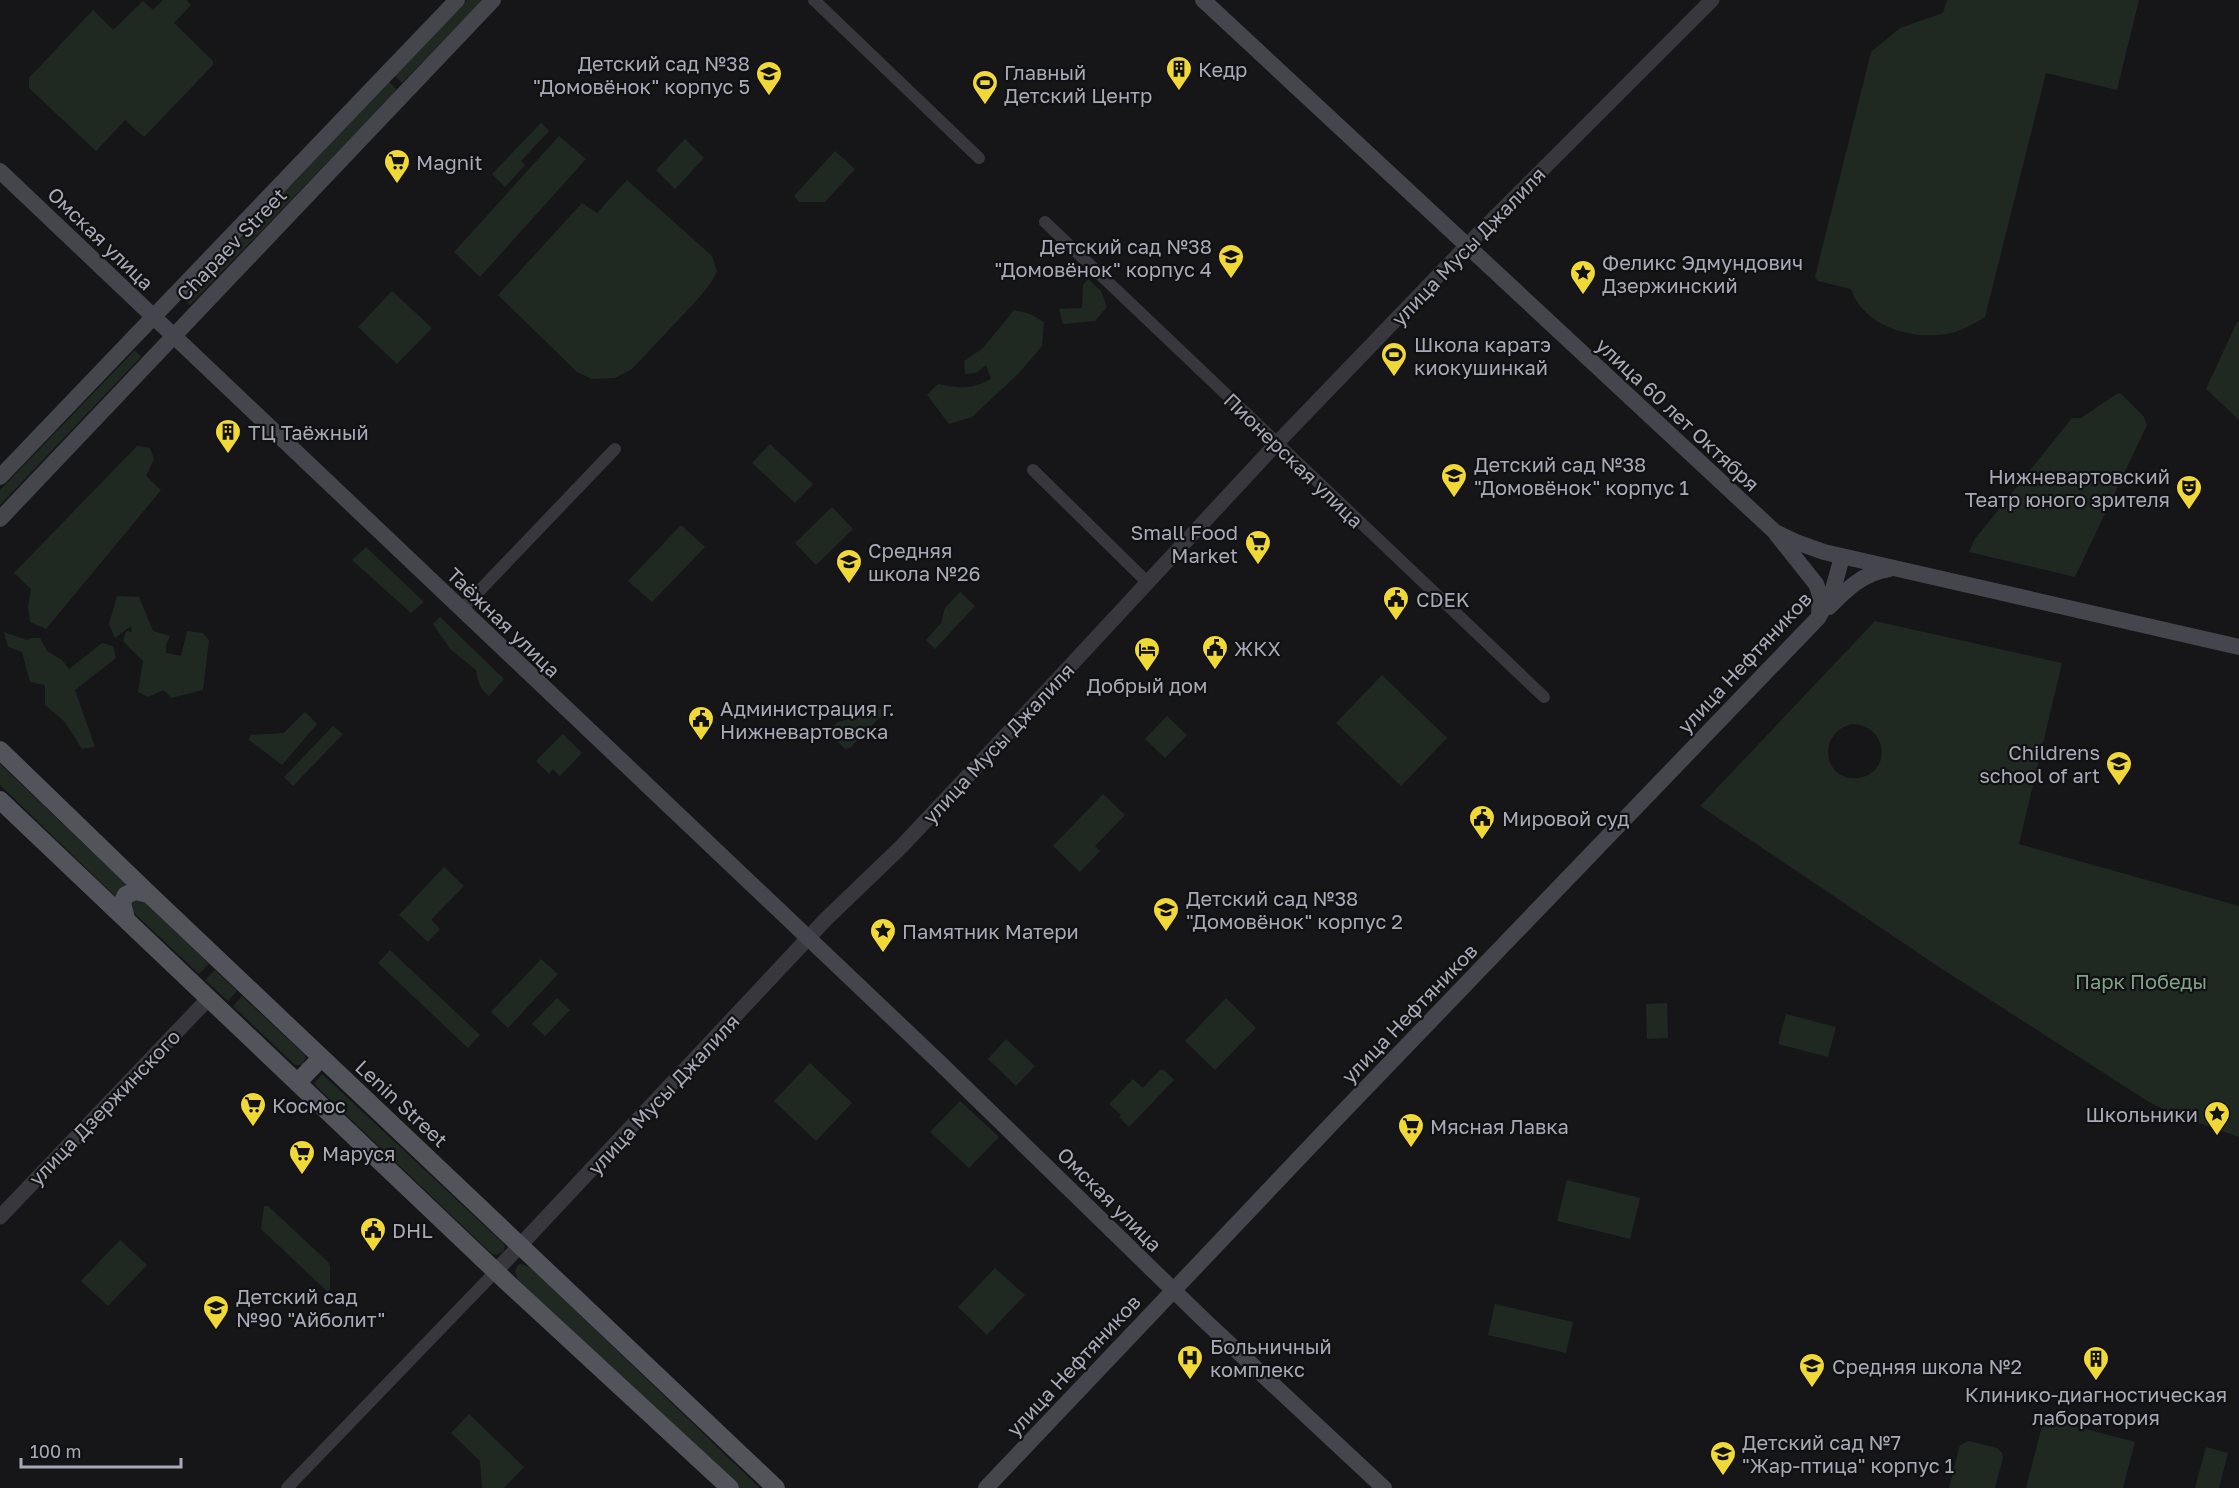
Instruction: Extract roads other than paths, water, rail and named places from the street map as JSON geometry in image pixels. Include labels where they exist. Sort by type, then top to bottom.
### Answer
[{"type":"main road","name":"Chapaev Street","points":[[0,477],[457,0]]},
{"type":"main road","name":"Chapaev Street","points":[[0,519],[493,0]]},
{"type":"main road","name":"улица 60 лет Октября","points":[[1203,0],[1774,532],[1809,548],[1842,557],[2239,647]]},
{"type":"main road","name":"Омская улица","points":[[0,171],[173,336]]},
{"type":"main road","name":"Таёжная улица","points":[[173,336],[808,939]]},
{"type":"main road","points":[[1774,532],[1816,584],[1820,595],[1818,618]]},
{"type":"main road","name":"улица Нефтяников","points":[[986,1488],[1818,618],[1832,593],[1842,557]]},
{"type":"main road","points":[[1818,618],[1857,581],[1877,571],[1898,568]]},
{"type":"main road","name":"Lenin Street","points":[[0,750],[321,1058],[776,1488]]},
{"type":"main road","points":[[0,800],[496,1271],[730,1488]]},
{"type":"main road","points":[[126,919],[122,911],[122,903],[126,895],[135,891],[149,894]]},
{"type":"main road","name":"Омская улица","points":[[808,939],[1173,1290],[1384,1488]]},
{"type":"main road","points":[[298,1082],[321,1058]]},
{"type":"street","points":[[814,0],[979,158]]},
{"type":"street","name":"улица Мусы Джалиля","points":[[286,1488],[521,1245],[808,939],[901,847],[1277,443],[1467,246],[1713,0]]},
{"type":"street","name":"Пионерская улица","points":[[1045,222],[1544,697]]},
{"type":"street","points":[[461,610],[615,449]]},
{"type":"street","points":[[1033,470],[1148,583]]},
{"type":"street","name":"улица Дзержинского","points":[[0,1217],[208,998]]},
{"type":"place","name":"Кедр","points":[[1179,92]]},
{"type":"place","name":"Детский сад №38 \"Домовёнок\" корпус 5","points":[[769,97]]},
{"type":"place","name":"Главный Детский Центр","points":[[985,106]]},
{"type":"place","name":"Magnit","points":[[397,185]]},
{"type":"place","name":"Детский сад №38 \"Домовёнок\" корпус 4","points":[[1231,280]]},
{"type":"place","name":"Феликс Эдмундович Дзержинский","points":[[1583,296]]},
{"type":"place","name":"Школа каратэ киокушинкай","points":[[1394,378]]},
{"type":"place","name":"ТЦ Таёжный","points":[[228,455]]},
{"type":"place","name":"Детский сад №38 \"Домовёнок\" корпус 1","points":[[1454,499]]},
{"type":"place","name":"Нижневартовский Театр юного зрителя","points":[[2189,511]]},
{"type":"place","name":"Small Food Market","points":[[1258,566]]},
{"type":"place","name":"Средняя школа №26","points":[[849,585]]},
{"type":"place","name":"CDEK","points":[[1396,622]]},
{"type":"place","name":"ЖКХ","points":[[1215,671]]},
{"type":"place","name":"Добрый дом","points":[[1147,673]]},
{"type":"place","name":"Администрация г. Нижневартовска","points":[[701,742]]},
{"type":"place","name":"Childrens school of art","points":[[2119,787]]},
{"type":"place","name":"Мировой суд","points":[[1482,841]]},
{"type":"place","name":"Детский сад №38 \"Домовёнок\" корпус 2","points":[[1166,933]]},
{"type":"place","name":"Памятник Матери","points":[[883,954]]},
{"type":"place","name":"Космос","points":[[253,1128]]},
{"type":"place","name":"Школьники","points":[[2217,1137]]},
{"type":"place","name":"Мясная Лавка","points":[[1411,1149]]},
{"type":"place","name":"Маруся","points":[[302,1176]]},
{"type":"place","name":"DHL","points":[[373,1253]]},
{"type":"place","name":"Детский сад №90 \"Айболит\"","points":[[216,1331]]},
{"type":"place","name":"Больничный комплекс","points":[[1190,1381]]},
{"type":"place","name":"Клинико-диагностическая лаборатория","points":[[2096,1382]]},
{"type":"place","name":"Средняя школа №2","points":[[1812,1389]]},
{"type":"place","name":"Детский сад №7 \"Жар-птица\" корпус 1","points":[[1723,1477]]},
{"type":"park label","name":"Парк Победы","points":[[2141,981]]}]
